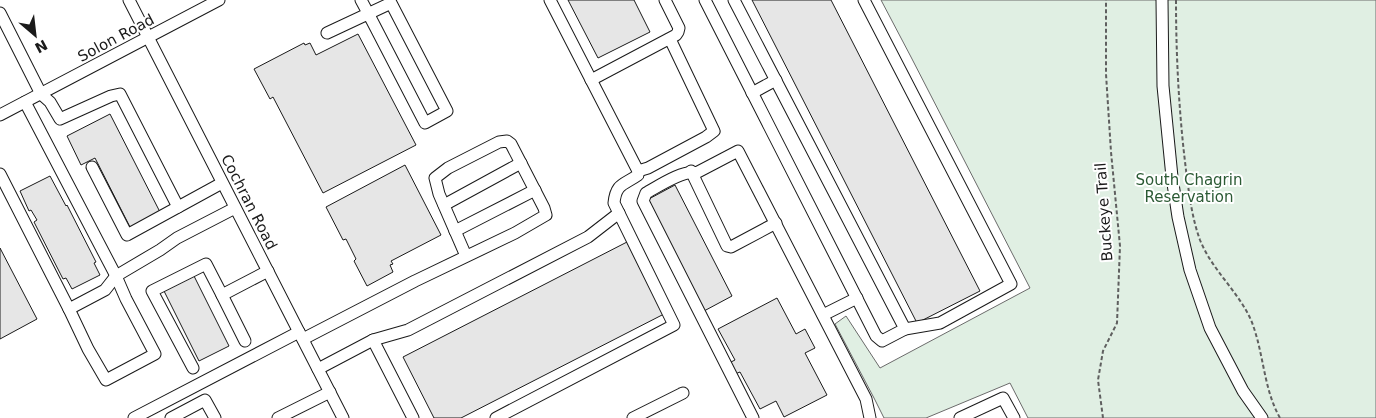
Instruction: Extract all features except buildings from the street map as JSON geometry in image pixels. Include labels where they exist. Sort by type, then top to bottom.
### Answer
[{"type":"street","name":"Cochran Road","points":[[129,0],[343,418]]},
{"type":"street","name":"Solon Road","points":[[0,115],[219,0]]},
{"type":"street","points":[[327,33],[368,14],[391,3],[447,112],[425,123],[368,14],[361,0]]},
{"type":"street","points":[[496,418],[674,325],[614,202],[615,192],[620,185],[638,175],[638,171],[550,0]]},
{"type":"street","points":[[591,80],[676,35],[679,28],[665,0]]},
{"type":"street","points":[[705,0],[876,336],[882,341],[905,330],[940,323],[1011,284],[864,0]]},
{"type":"street","points":[[734,0],[905,330]]},
{"type":"street","points":[[1162,0],[1163,86],[1171,167],[1178,217],[1190,270],[1210,328],[1244,391],[1262,418]]},
{"type":"street","points":[[0,12],[41,94],[50,102],[60,119],[111,96],[120,94],[178,208]]},
{"type":"street","points":[[638,171],[656,164],[714,131],[670,39]]},
{"type":"street","points":[[752,92],[776,80]]},
{"type":"street","points":[[0,174],[88,349],[106,380],[155,354],[26,102]]},
{"type":"street","points":[[134,418],[515,233],[546,215],[521,163],[507,140],[499,142],[448,168],[435,178],[439,194],[466,256]]},
{"type":"street","points":[[753,418],[643,201],[646,193],[668,181],[690,171],[696,172],[738,151],[824,315],[866,400],[870,418]]},
{"type":"street","points":[[444,205],[521,163]]},
{"type":"street","points":[[92,167],[127,235],[222,182]]},
{"type":"street","points":[[690,171],[727,246],[731,247],[776,223]]},
{"type":"street","points":[[456,231],[535,190]]},
{"type":"street","points":[[68,309],[105,290],[116,276],[177,238],[236,208]]},
{"type":"street","points":[[318,369],[373,340],[408,330],[579,242],[619,213]]},
{"type":"street","points":[[193,368],[152,291],[206,264],[246,341]]},
{"type":"street","points":[[222,295],[268,272]]},
{"type":"street","points":[[824,315],[857,298]]},
{"type":"street","points":[[373,340],[413,418]]},
{"type":"street","points":[[278,418],[330,392]]},
{"type":"street","points":[[633,418],[683,393]]},
{"type":"street","points":[[960,418],[1003,398],[1014,418]]},
{"type":"street","points":[[171,418],[205,400],[215,418]]},
{"type":"path","name":"Buckeye Trail","points":[[1103,418],[1098,380],[1103,351],[1117,323],[1120,246],[1106,74],[1106,0]]},
{"type":"path","points":[[1176,0],[1180,119],[1194,219],[1201,241],[1210,259],[1242,303],[1251,320],[1259,344],[1271,399],[1280,418]]},
{"type":"green space","name":"South Chagrin Reservation","points":[[881,0],[1376,0],[1376,418],[1028,418],[1010,383],[926,418],[884,418],[835,324],[846,316],[880,368],[1030,288]]}]
